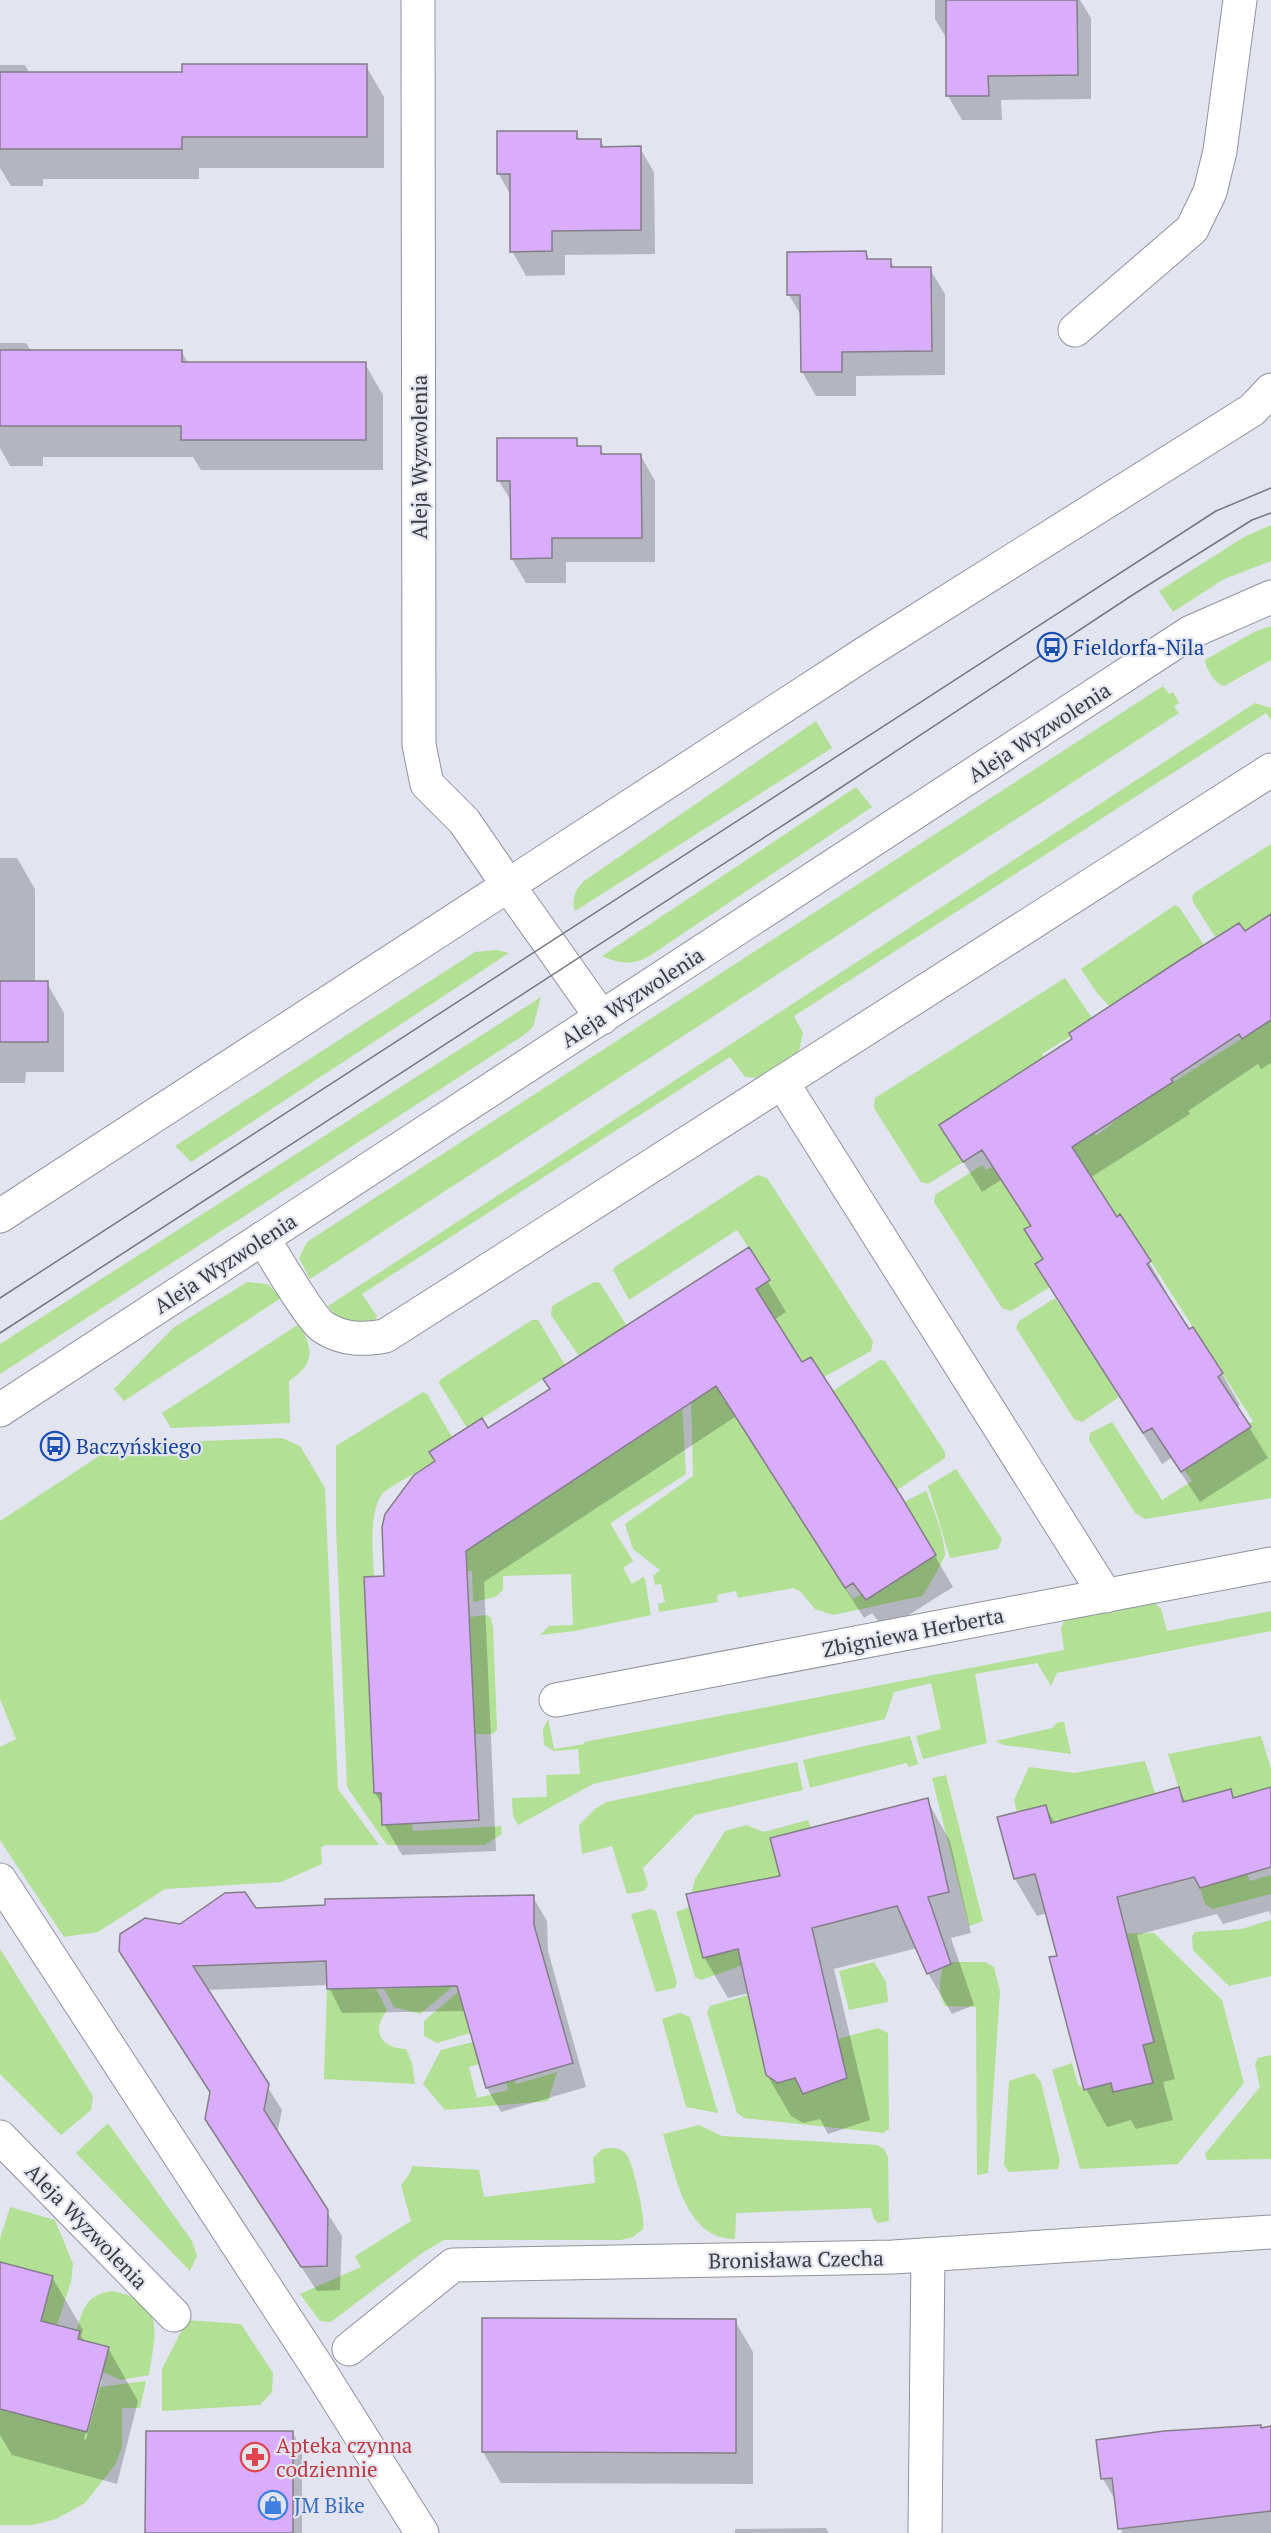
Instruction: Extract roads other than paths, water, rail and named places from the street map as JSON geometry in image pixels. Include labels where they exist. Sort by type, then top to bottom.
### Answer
[{"type":"street","name":"Aleja Wyzwolenia","points":[[418,0],[419,745],[427,784],[464,821],[602,1018]]},
{"type":"street","points":[[1075,330],[1192,229],[1210,192],[1220,151],[1240,0]]},
{"type":"street","points":[[0,1216],[867,652],[1252,410],[1271,390]]},
{"type":"street","name":"Aleja Wyzwolenia","points":[[0,1410],[1191,632],[1271,597]]},
{"type":"street","points":[[263,1238],[321,1326],[342,1336],[364,1340],[385,1336],[1271,770]]},
{"type":"street","points":[[782,1082],[1106,1596]]},
{"type":"street","name":"Zbigniewa Herberta","points":[[556,1700],[1271,1564]]},
{"type":"street","points":[[0,1880],[318,2368],[422,2533]]},
{"type":"street","name":"Aleja Wyzwolenia","points":[[0,2137],[174,2315]]},
{"type":"street","name":"Bronisława Czecha","points":[[349,2349],[453,2265],[928,2255],[1271,2232]]},
{"type":"street","points":[[925,2533],[928,2255]]},
{"type":"tram line","points":[[0,1298],[1216,511],[1271,488]]},
{"type":"tram line","points":[[0,1333],[825,798],[1134,594],[1252,520],[1271,513]]},
{"type":"place","name":"Fieldorfa-Nila","points":[[1052,647]]},
{"type":"place","name":"Baczyńskiego","points":[[55,1446]]},
{"type":"place","name":"Apteka czynna codziennie","points":[[255,2457]]},
{"type":"place","name":"JM Bike","points":[[273,2505]]}]
